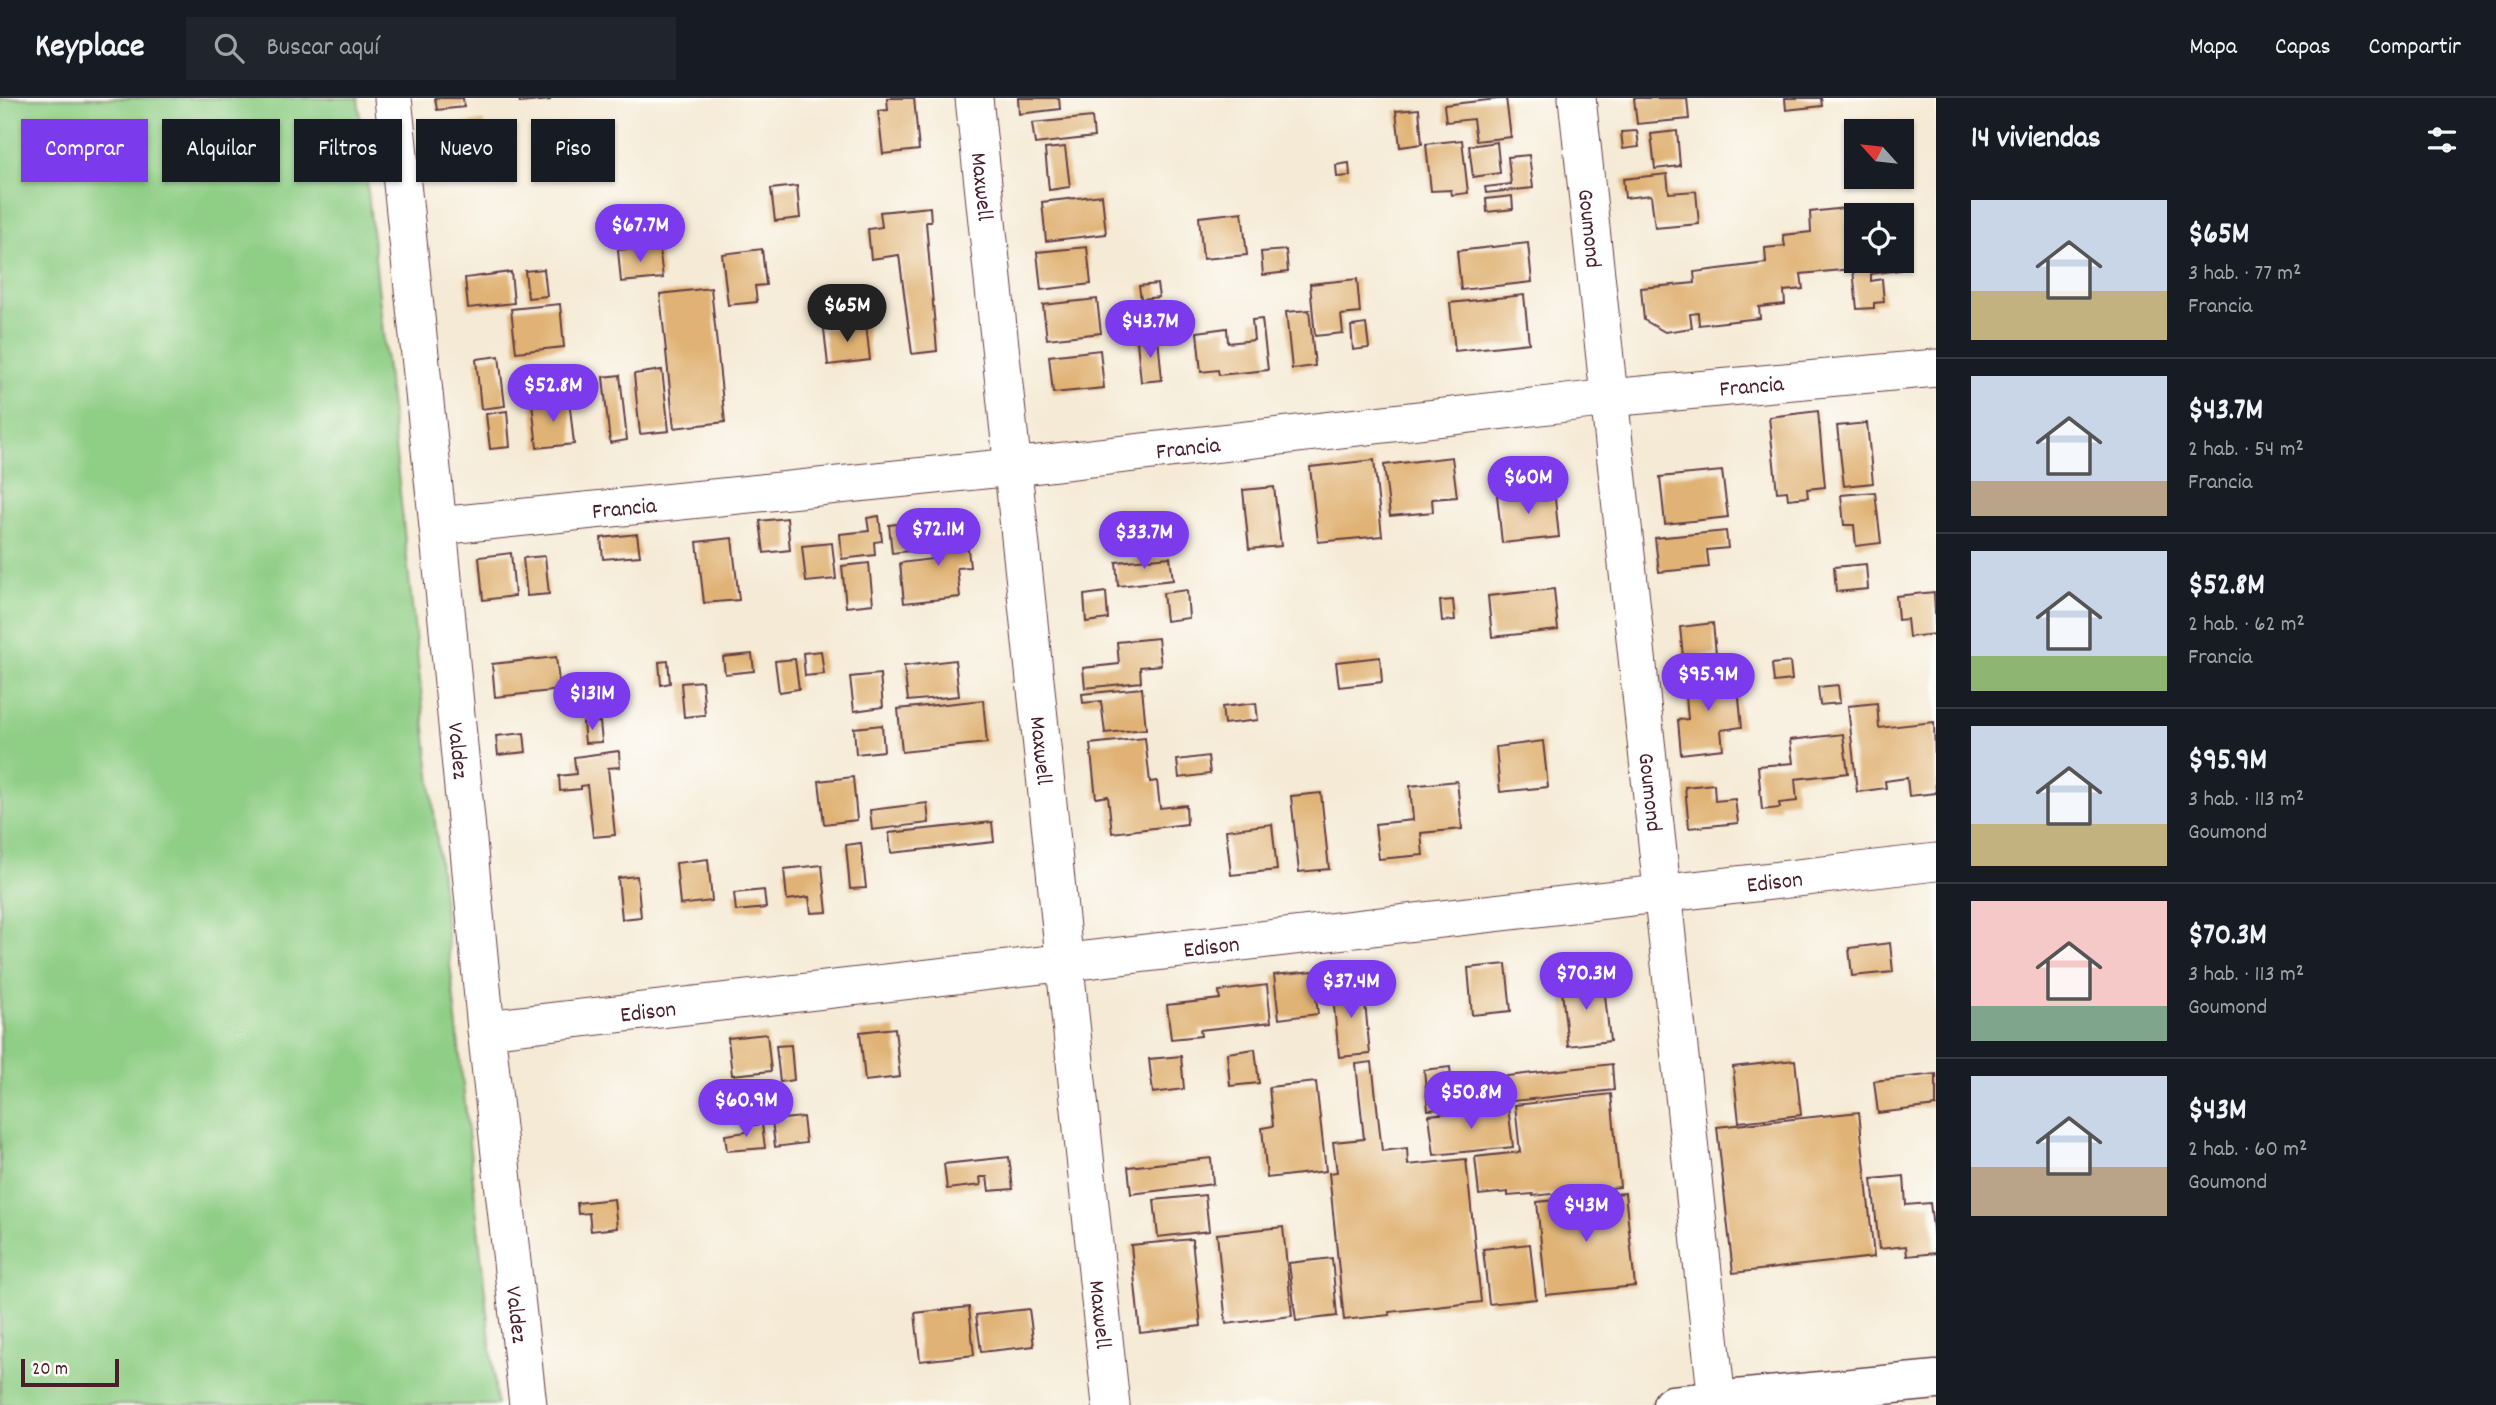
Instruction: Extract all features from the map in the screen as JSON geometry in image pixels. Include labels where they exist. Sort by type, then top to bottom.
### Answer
[{"type":"highway","points":[[1672,1405],[1936,1380]]},
{"type":"street","name":"Valdez","points":[[393,98],[438,526],[486,1029],[528,1405]]},
{"type":"street","name":"Maxwell","points":[[974,98],[1111,1405]]},
{"type":"street","name":"Goumond","points":[[1577,98],[1717,1402]]},
{"type":"street","name":"Francia","points":[[438,526],[1013,467],[1609,398],[1936,368]]},
{"type":"street","name":"Edison","points":[[486,1029],[1936,862]]},
{"type":"green space","points":[[358,98],[360,119],[294,119],[294,182],[367,182],[497,1405],[0,1405],[0,99]]},
{"type":"building","points":[[435,98],[463,98],[464,107],[437,110]]},
{"type":"building","points":[[519,98],[550,98],[550,100],[520,103]]},
{"type":"building","points":[[887,98],[914,98],[919,150],[883,154],[878,111],[888,110]]},
{"type":"building","points":[[1018,98],[1059,98],[1060,109],[1019,114]]},
{"type":"building","points":[[1506,98],[1511,137],[1476,141],[1473,119],[1446,122],[1444,105]]},
{"type":"building","points":[[1634,98],[1687,98],[1689,119],[1637,124]]},
{"type":"building","points":[[1785,98],[1821,98],[1822,106],[1786,110]]},
{"type":"building","points":[[1419,109],[1422,144],[1400,147],[1396,111]]},
{"type":"building","points":[[1092,117],[1094,137],[1035,144],[1032,123]]},
{"type":"building","points":[[1637,131],[1639,147],[1623,149],[1621,132]]},
{"type":"building","points":[[1677,131],[1680,166],[1655,169],[1651,134]]},
{"type":"building","points":[[1462,140],[1468,193],[1452,195],[1451,190],[1431,191],[1426,144]]},
{"type":"building","points":[[1497,142],[1500,173],[1473,177],[1469,146]]},
{"type":"building","points":[[1065,147],[1070,187],[1049,190],[1045,149]]},
{"type":"building","points":[[1529,155],[1533,188],[1486,193],[1485,187],[1511,184],[1508,157]]},
{"type":"building","points":[[1349,163],[1350,176],[1337,177],[1336,165]]},
{"type":"building","points":[[1667,174],[1669,193],[1696,191],[1699,224],[1655,228],[1651,195],[1625,198],[1623,179]]},
{"type":"building","points":[[797,186],[800,218],[775,221],[771,189]]},
{"type":"building","points":[[1102,195],[1106,234],[1046,241],[1042,202]]},
{"type":"building","points":[[1512,196],[1513,209],[1487,212],[1486,199]]},
{"type":"building","points":[[930,207],[931,222],[926,222],[937,351],[912,354],[899,255],[871,259],[868,229],[882,227],[880,212]]},
{"type":"building","points":[[1844,208],[1844,270],[1801,274],[1803,289],[1784,291],[1785,304],[1759,307],[1760,318],[1699,325],[1698,313],[1690,314],[1692,328],[1665,332],[1644,320],[1641,288],[1695,283],[1694,272],[1766,263],[1765,248],[1785,246],[1783,235],[1811,232],[1810,212]]},
{"type":"building","points":[[1242,212],[1247,255],[1203,259],[1199,217]]},
{"type":"building","points":[[1528,243],[1532,282],[1461,290],[1457,251]]},
{"type":"building","points":[[659,246],[663,278],[621,282],[618,250]]},
{"type":"building","points":[[1087,247],[1091,284],[1041,290],[1037,252]]},
{"type":"building","points":[[762,249],[766,285],[755,286],[757,302],[728,305],[722,254]]},
{"type":"building","points":[[1286,250],[1288,272],[1263,275],[1261,252]]},
{"type":"building","points":[[544,269],[547,296],[528,298],[525,271]]},
{"type":"building","points":[[511,272],[514,303],[468,308],[465,278]]},
{"type":"building","points":[[1853,273],[1878,273],[1871,274],[1871,281],[1882,279],[1884,302],[1874,303],[1874,308],[1857,309]]},
{"type":"building","points":[[1357,279],[1360,313],[1341,315],[1343,333],[1315,336],[1310,284]]},
{"type":"building","points":[[1157,284],[1159,297],[1141,299],[1139,286]]},
{"type":"building","points":[[711,288],[725,422],[674,428],[660,294]]},
{"type":"building","points":[[1524,295],[1529,343],[1455,351],[1450,303]]},
{"type":"building","points":[[1097,299],[1101,333],[1047,339],[1043,305]]},
{"type":"building","points":[[560,304],[564,347],[516,352],[511,309]]},
{"type":"building","points":[[1163,304],[1165,322],[1129,325],[1127,308]]},
{"type":"building","points":[[1309,310],[1315,366],[1292,369],[1286,312]]},
{"type":"building","points":[[1262,319],[1268,370],[1219,375],[1218,370],[1201,372],[1197,332],[1227,328],[1228,343],[1254,340],[1252,320]]},
{"type":"building","points":[[866,324],[870,360],[828,365],[824,329]]},
{"type":"building","points":[[1366,324],[1369,348],[1353,350],[1351,326]]},
{"type":"building","points":[[1158,338],[1162,380],[1141,382],[1137,341]]},
{"type":"building","points":[[1100,350],[1104,388],[1053,393],[1049,356]]},
{"type":"building","points":[[499,356],[505,406],[481,409],[476,359]]},
{"type":"building","points":[[662,370],[669,431],[640,434],[634,374]]},
{"type":"building","points":[[620,375],[627,440],[610,443],[603,377]]},
{"type":"building","points":[[569,399],[574,444],[537,448],[532,403]]},
{"type":"building","points":[[507,411],[510,447],[490,449],[486,414]]},
{"type":"building","points":[[1818,411],[1825,487],[1807,489],[1808,497],[1788,499],[1787,491],[1777,492],[1769,417]]},
{"type":"building","points":[[1867,423],[1873,483],[1844,486],[1837,426]]},
{"type":"building","points":[[1452,457],[1457,497],[1432,499],[1433,512],[1390,516],[1384,465]]},
{"type":"building","points":[[1374,460],[1382,536],[1318,542],[1310,467]]},
{"type":"building","points":[[1722,471],[1728,517],[1665,524],[1660,477]]},
{"type":"building","points":[[1274,487],[1281,546],[1249,549],[1243,490]]},
{"type":"building","points":[[1554,489],[1559,537],[1502,543],[1497,495]]},
{"type":"building","points":[[1875,492],[1881,543],[1856,546],[1854,525],[1844,525],[1841,495]]},
{"type":"building","points":[[879,516],[882,541],[874,542],[875,555],[842,559],[840,534],[869,531],[867,518]]},
{"type":"building","points":[[787,518],[790,550],[764,553],[760,521]]},
{"type":"building","points":[[906,523],[909,551],[892,553],[889,525]]},
{"type":"building","points":[[965,523],[970,567],[957,568],[960,597],[904,603],[900,563],[940,558],[937,526]]},
{"type":"building","points":[[1726,531],[1728,548],[1707,550],[1709,567],[1659,572],[1655,538]]},
{"type":"building","points":[[637,534],[640,556],[603,559],[601,538]]},
{"type":"building","points":[[732,538],[739,600],[704,603],[697,542]]},
{"type":"building","points":[[832,543],[836,579],[806,582],[802,546]]},
{"type":"building","points":[[511,553],[515,596],[483,600],[479,557]]},
{"type":"building","points":[[545,556],[549,594],[527,596],[523,558]]},
{"type":"building","points":[[1170,557],[1173,580],[1118,586],[1116,562]]},
{"type":"building","points":[[869,563],[873,604],[846,607],[842,566]]},
{"type":"building","points":[[1866,564],[1868,589],[1836,592],[1834,567]]},
{"type":"building","points":[[1554,589],[1558,630],[1492,637],[1488,596]]},
{"type":"building","points":[[1187,590],[1189,618],[1166,621],[1163,593]]},
{"type":"building","points":[[1106,592],[1108,619],[1086,622],[1084,595]]},
{"type":"building","points":[[1934,592],[1936,634],[1909,637],[1907,619],[1898,620],[1896,596]]},
{"type":"building","points":[[1453,600],[1455,620],[1442,621],[1440,601]]},
{"type":"building","points":[[1713,623],[1716,654],[1683,657],[1680,627]]},
{"type":"building","points":[[1158,638],[1161,665],[1140,667],[1141,682],[1085,688],[1083,668],[1119,664],[1117,642]]},
{"type":"building","points":[[821,651],[824,674],[805,676],[803,653]]},
{"type":"building","points":[[752,654],[754,671],[725,674],[723,657]]},
{"type":"building","points":[[556,657],[560,690],[495,697],[492,664]]},
{"type":"building","points":[[1380,657],[1382,682],[1339,687],[1336,662]]},
{"type":"building","points":[[795,659],[799,689],[779,692],[775,661]]},
{"type":"building","points":[[955,660],[959,696],[908,701],[904,666]]},
{"type":"building","points":[[668,661],[670,683],[661,685],[659,662]]},
{"type":"building","points":[[1790,662],[1792,680],[1774,682],[1772,664]]},
{"type":"building","points":[[1720,672],[1722,691],[1738,689],[1742,727],[1721,730],[1723,749],[1681,754],[1678,720],[1688,719],[1684,676]]},
{"type":"building","points":[[880,674],[883,707],[854,711],[850,677]]},
{"type":"building","points":[[702,681],[705,715],[684,717],[681,683]]},
{"type":"building","points":[[1838,685],[1840,703],[1820,705],[1818,687]]},
{"type":"building","points":[[1142,688],[1146,729],[1105,733],[1101,701],[1083,703],[1082,694]]},
{"type":"building","points":[[983,700],[987,743],[902,752],[898,709]]},
{"type":"building","points":[[1256,703],[1258,720],[1224,724],[1222,707]]},
{"type":"building","points":[[1877,703],[1879,728],[1934,722],[1936,793],[1909,796],[1907,778],[1885,781],[1886,788],[1857,792],[1848,706]]},
{"type":"building","points":[[600,722],[602,742],[585,743],[583,723]]},
{"type":"building","points":[[882,725],[884,751],[856,754],[854,728]]},
{"type":"building","points":[[524,733],[526,752],[498,755],[496,736]]},
{"type":"building","points":[[1843,734],[1848,773],[1795,779],[1797,801],[1779,803],[1780,808],[1762,810],[1758,766],[1793,763],[1790,740]]},
{"type":"building","points":[[1145,738],[1150,782],[1157,781],[1160,808],[1186,805],[1187,824],[1112,833],[1108,796],[1096,798],[1090,744]]},
{"type":"building","points":[[1543,741],[1548,787],[1500,792],[1496,747]]},
{"type":"building","points":[[619,751],[620,767],[608,768],[615,835],[593,837],[587,785],[581,786],[581,789],[560,791],[559,776],[576,774],[574,757]]},
{"type":"building","points":[[1208,756],[1210,774],[1179,778],[1177,760]]},
{"type":"building","points":[[853,777],[857,820],[824,824],[819,781]]},
{"type":"building","points":[[1457,781],[1462,829],[1421,833],[1423,855],[1379,859],[1375,824],[1413,820],[1410,786]]},
{"type":"building","points":[[1714,784],[1715,801],[1735,799],[1738,823],[1689,828],[1685,787]]},
{"type":"building","points":[[1321,793],[1329,869],[1299,872],[1291,796]]},
{"type":"building","points":[[927,803],[929,823],[872,830],[870,810]]},
{"type":"building","points":[[992,822],[994,842],[891,853],[889,833]]},
{"type":"building","points":[[1272,824],[1277,870],[1231,875],[1226,830]]},
{"type":"building","points":[[861,843],[866,888],[850,889],[846,845]]},
{"type":"building","points":[[708,859],[712,901],[680,905],[676,863]]},
{"type":"building","points":[[822,865],[827,912],[811,913],[809,897],[787,900],[784,869]]},
{"type":"building","points":[[637,876],[641,917],[622,919],[618,878]]},
{"type":"building","points":[[764,890],[766,908],[736,911],[734,893]]},
{"type":"building","points":[[1890,943],[1893,972],[1852,976],[1849,948]]},
{"type":"building","points":[[1506,964],[1511,1011],[1472,1015],[1468,968]]},
{"type":"building","points":[[1313,971],[1318,1014],[1279,1019],[1274,975]]},
{"type":"building","points":[[1603,977],[1610,1041],[1568,1046],[1561,982]]},
{"type":"building","points":[[1363,982],[1370,1054],[1339,1057],[1332,986]]},
{"type":"building","points":[[1267,985],[1271,1022],[1200,1030],[1201,1036],[1171,1039],[1167,1005],[1220,999],[1219,991]]},
{"type":"building","points":[[895,1028],[900,1077],[865,1081],[860,1032]]},
{"type":"building","points":[[767,1034],[771,1071],[732,1075],[728,1038]]},
{"type":"building","points":[[791,1045],[794,1080],[780,1082],[776,1046]]},
{"type":"building","points":[[1255,1049],[1259,1083],[1230,1086],[1227,1053]]},
{"type":"building","points":[[1181,1056],[1184,1089],[1153,1093],[1149,1059]]},
{"type":"building","points":[[1795,1060],[1801,1115],[1739,1122],[1733,1067]]},
{"type":"building","points":[[1372,1062],[1382,1151],[1407,1148],[1408,1165],[1466,1159],[1481,1302],[1344,1320],[1329,1173],[1337,1172],[1333,1142],[1364,1139],[1356,1064]]},
{"type":"building","points":[[1612,1064],[1614,1090],[1476,1105],[1473,1080]]},
{"type":"building","points":[[1450,1067],[1454,1108],[1428,1110],[1424,1070]]},
{"type":"building","points":[[1936,1074],[1936,1106],[1878,1113],[1874,1081]]},
{"type":"building","points":[[1316,1082],[1326,1171],[1267,1178],[1262,1128],[1273,1126],[1269,1087]]},
{"type":"building","points":[[1611,1094],[1620,1187],[1533,1196],[1508,1196],[1508,1192],[1479,1195],[1475,1157],[1520,1152],[1515,1105]]},
{"type":"building","points":[[1508,1107],[1513,1147],[1434,1155],[1429,1115]]},
{"type":"building","points":[[1859,1112],[1874,1257],[1733,1273],[1717,1127]]},
{"type":"building","points":[[803,1117],[806,1143],[775,1147],[772,1120]]},
{"type":"building","points":[[762,1124],[765,1148],[727,1151],[725,1135],[747,1132],[746,1126]]},
{"type":"building","points":[[1009,1157],[1013,1189],[989,1191],[987,1177],[980,1177],[981,1185],[947,1189],[944,1164]]},
{"type":"building","points":[[1211,1158],[1213,1184],[1131,1194],[1128,1167]]},
{"type":"building","points":[[1904,1176],[1906,1205],[1930,1203],[1936,1253],[1907,1256],[1906,1246],[1879,1249],[1872,1179]]},
{"type":"building","points":[[1625,1193],[1635,1286],[1546,1295],[1537,1202]]},
{"type":"building","points":[[1205,1195],[1209,1231],[1158,1237],[1154,1200]]},
{"type":"building","points":[[614,1199],[617,1228],[591,1231],[589,1213],[578,1214],[577,1203]]},
{"type":"building","points":[[1283,1227],[1292,1316],[1226,1324],[1217,1234]]},
{"type":"building","points":[[1192,1239],[1201,1326],[1140,1333],[1131,1245]]},
{"type":"building","points":[[1530,1244],[1536,1299],[1489,1304],[1483,1249]]},
{"type":"building","points":[[1332,1258],[1337,1316],[1296,1321],[1289,1263]]},
{"type":"building","points":[[969,1307],[974,1355],[920,1361],[915,1313]]},
{"type":"building","points":[[1029,1309],[1034,1346],[981,1352],[976,1315]]}]
